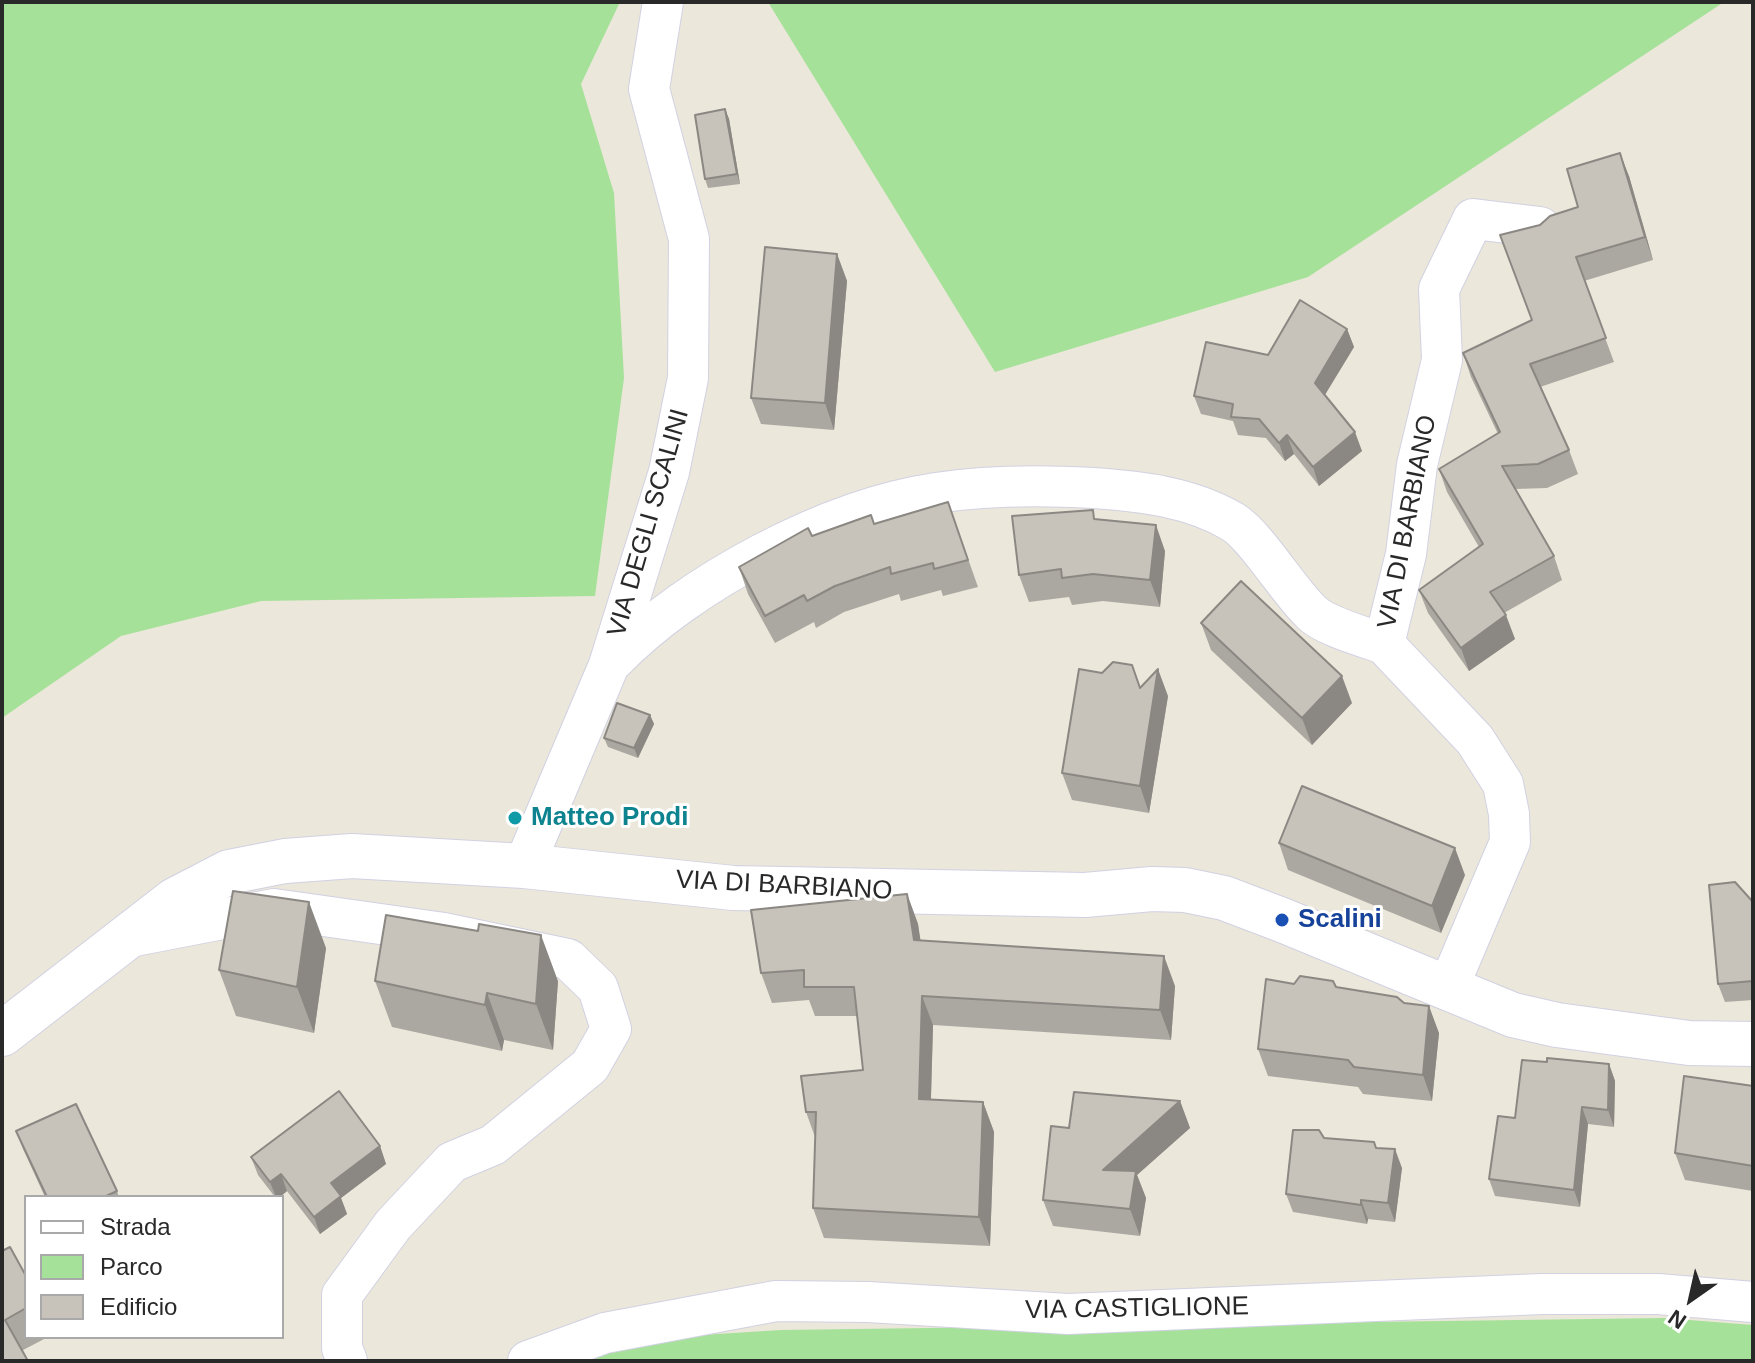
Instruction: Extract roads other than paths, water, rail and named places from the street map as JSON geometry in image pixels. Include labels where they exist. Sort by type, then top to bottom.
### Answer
[{"type":"street","name":"VIA DEGLI SCALINI","points":[[524,866],[609,665],[669,472],[688,378],[689,239],[649,89],[663,2]]},
{"type":"street","name":"VIA DI BARBIANO","points":[[1448,988],[1510,842],[1509,814],[1503,784],[1475,740],[1384,644],[1406,554],[1417,465],[1442,360],[1439,289],[1473,219],[1540,227]]},
{"type":"street","name":"VIA DEGLI SCALINI","points":[[609,665],[641,632],[682,600],[823,526],[934,493],[989,488],[1064,486],[1135,491],[1189,502],[1235,523],[1314,616],[1384,644]]},
{"type":"street","name":"VIA DI BARBIANO","points":[[124,938],[175,900],[229,872],[285,861],[352,856],[524,866],[733,888],[1085,895],[1152,889],[1185,890],[1224,898],[1513,1015],[1557,1025],[1689,1043],[1753,1044]]},
{"type":"street","points":[[2,1034],[124,938],[274,909],[444,933],[568,959],[598,988],[611,1029],[590,1066],[493,1145],[452,1162],[393,1225],[342,1295],[342,1348],[347,1361]]},
{"type":"street","name":"VIA CASTIGLIONE","points":[[528,1361],[605,1333],[776,1301],[868,1302],[1068,1314],[1542,1294],[1658,1294],[1753,1302]]},
{"type":"place","name":"Matteo Prodi","points":[[515,818]]},
{"type":"place","name":"Scalini","points":[[1282,920]]}]
